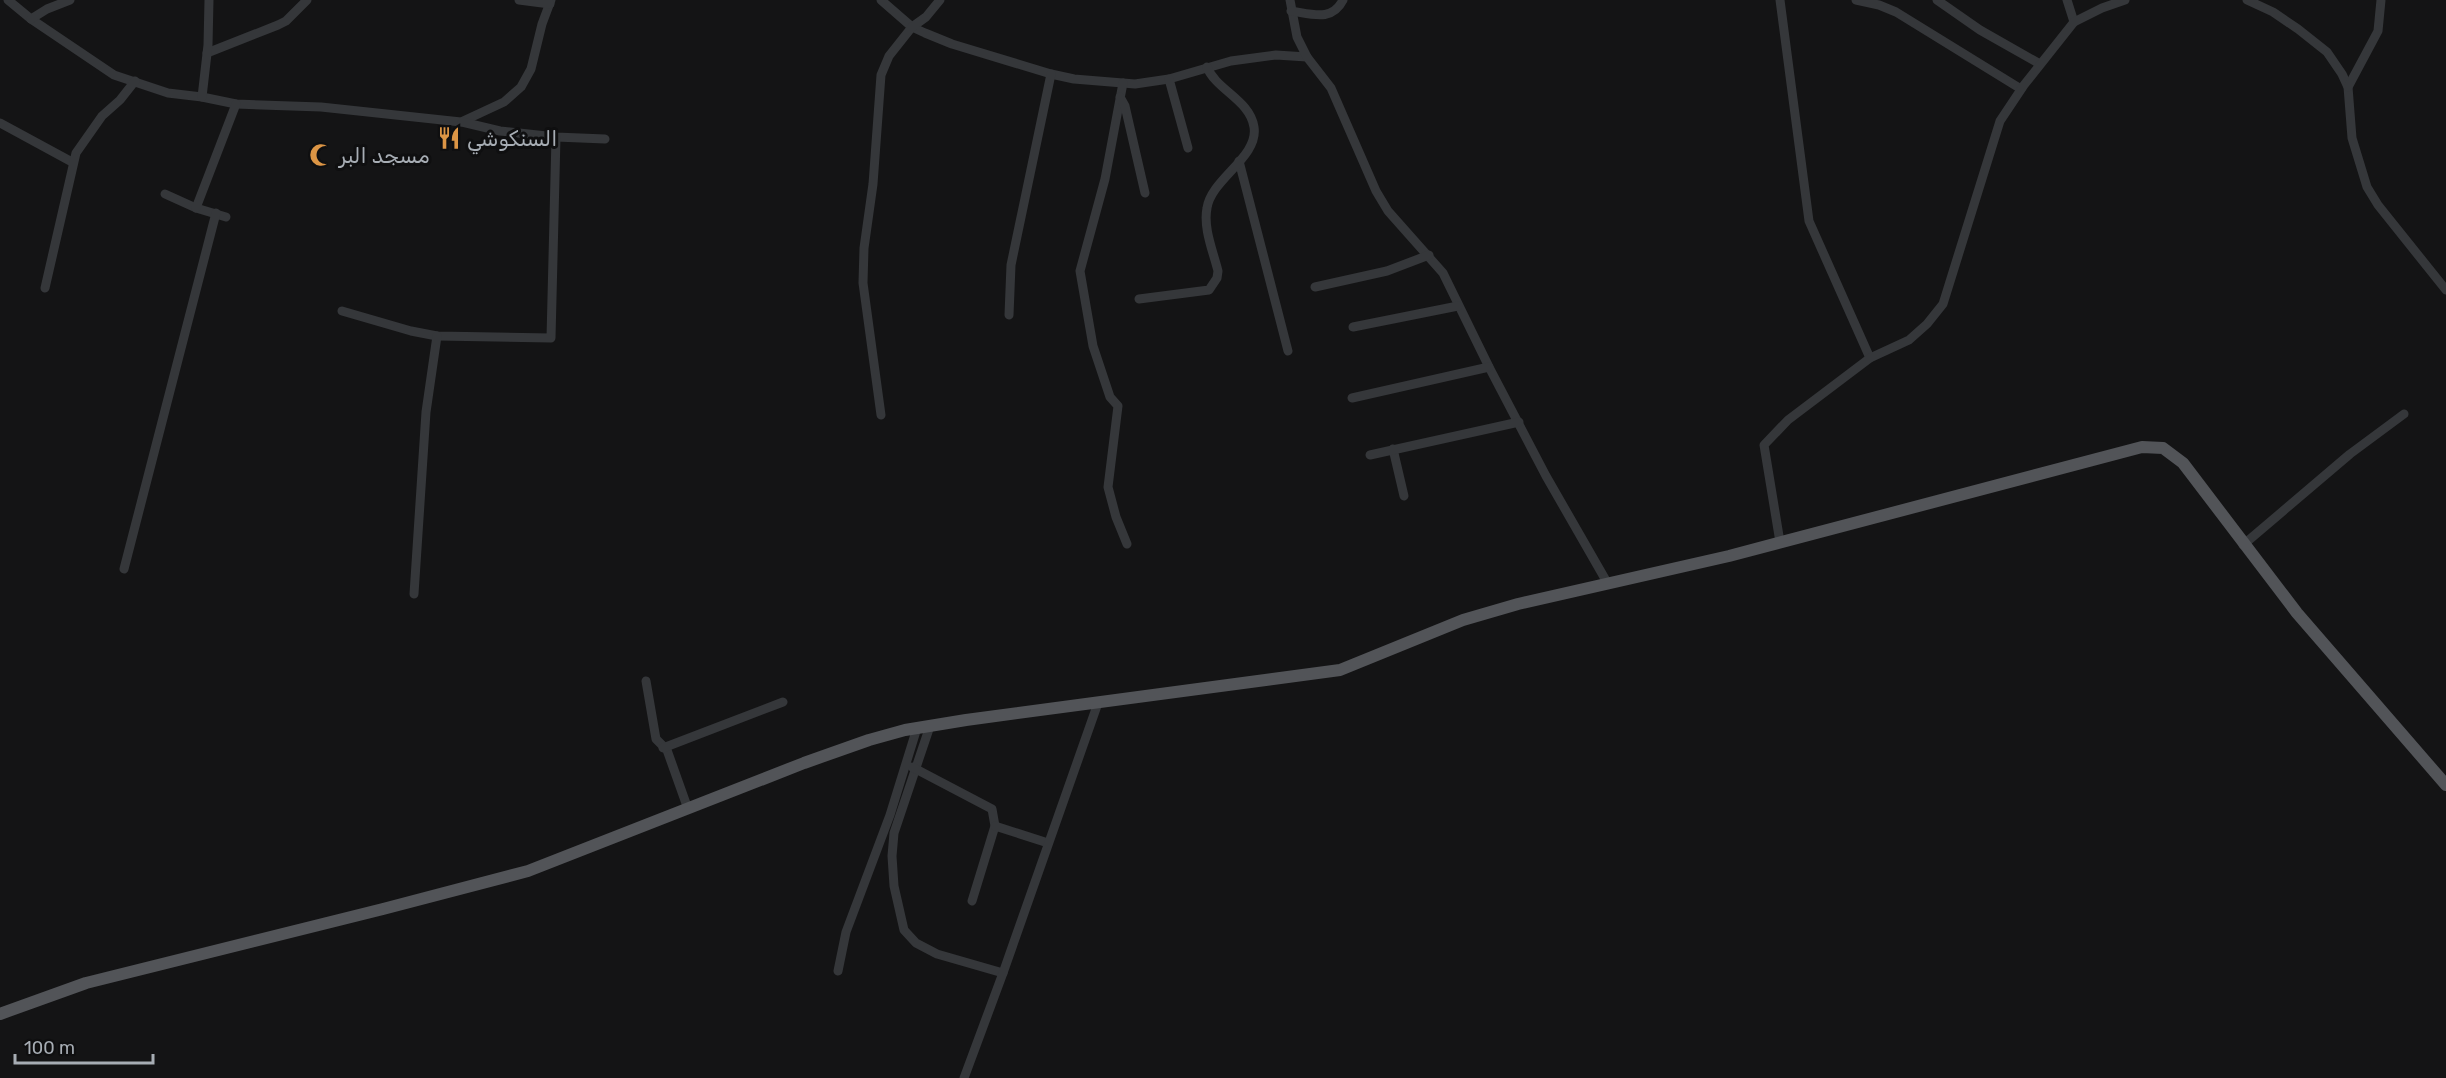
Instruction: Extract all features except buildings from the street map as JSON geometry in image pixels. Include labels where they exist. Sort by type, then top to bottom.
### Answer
[{"type":"main road","points":[[0,1014],[86,983],[383,909],[528,870],[869,740],[930,726],[1340,670],[1463,620],[1518,604],[1780,542],[2142,447],[2163,448],[2183,464],[2297,613],[2446,785]]},
{"type":"street","points":[[8,0],[31,19],[114,75],[168,93],[236,104],[321,106],[461,122],[482,128],[556,137],[605,140]]},
{"type":"street","points":[[31,19],[47,9],[70,0]]},
{"type":"street","points":[[202,97],[207,53],[209,0]]},
{"type":"street","points":[[207,53],[286,21],[307,0]]},
{"type":"street","points":[[461,122],[504,102],[521,87],[531,69],[542,24],[551,2],[519,0]]},
{"type":"street","points":[[881,0],[912,27],[952,44],[1074,79],[1135,84],[1169,79],[1231,60],[1276,55],[1307,57]]},
{"type":"street","points":[[881,415],[863,283],[864,248],[873,184],[881,75],[889,56],[912,27],[926,17],[940,0]]},
{"type":"street","points":[[1290,0],[1297,37],[1307,57],[1331,88],[1376,191],[1388,211],[1443,273],[1489,367],[1573,525],[1608,584]]},
{"type":"street","points":[[1291,11],[1328,16],[1334,13],[1343,0]]},
{"type":"street","points":[[1780,0],[1809,221],[1870,358]]},
{"type":"street","points":[[1856,0],[1879,4],[1896,12],[2021,89]]},
{"type":"street","points":[[1937,0],[1980,30],[2040,64]]},
{"type":"street","points":[[2067,0],[2074,22]]},
{"type":"street","points":[[1780,542],[1764,445],[1788,420],[1870,358],[1909,340],[1928,324],[1943,304],[2000,121],[2021,89],[2074,22],[2102,8],[2126,0]]},
{"type":"street","points":[[2247,0],[2273,12],[2326,52],[2348,87],[2352,138],[2367,187],[2378,205],[2446,290]]},
{"type":"street","points":[[2348,87],[2378,32],[2381,0]]},
{"type":"street","points":[[1139,298],[1209,290],[1217,278],[1218,271],[1207,224],[1207,206],[1230,170],[1250,149],[1254,138],[1254,126],[1242,106],[1212,78],[1207,67]]},
{"type":"street","points":[[1009,315],[1011,265],[1051,74]]},
{"type":"street","points":[[1169,79],[1188,148]]},
{"type":"street","points":[[45,288],[72,162],[80,145],[96,127],[102,116],[120,100],[135,81]]},
{"type":"street","points":[[1124,83],[1105,179],[1080,271],[1093,346],[1110,397],[1118,406],[1108,487],[1116,518],[1127,544]]},
{"type":"street","points":[[1120,96],[1125,106],[1145,193]]},
{"type":"street","points":[[196,208],[236,104]]},
{"type":"street","points":[[0,123],[72,162]]},
{"type":"street","points":[[342,311],[437,336],[551,338],[556,137]]},
{"type":"street","points":[[1239,161],[1288,351]]},
{"type":"street","points":[[165,194],[196,208],[226,217]]},
{"type":"street","points":[[124,569],[216,213]]},
{"type":"street","points":[[1315,287],[1387,271],[1429,255]]},
{"type":"street","points":[[1353,327],[1458,306]]},
{"type":"street","points":[[414,594],[426,412],[437,336]]},
{"type":"street","points":[[1352,398],[1489,367]]},
{"type":"street","points":[[2243,545],[2350,454],[2404,414]]},
{"type":"street","points":[[1370,455],[1519,422]]},
{"type":"street","points":[[1393,449],[1404,496]]},
{"type":"street","points":[[646,681],[656,739],[667,750],[688,808]]},
{"type":"street","points":[[663,748],[783,702]]},
{"type":"street","points":[[963,1078],[1003,973],[1098,703]]},
{"type":"street","points":[[930,726],[894,833],[892,856],[894,886],[904,930],[916,943],[937,954],[1003,973]]},
{"type":"street","points":[[838,971],[846,932],[890,814],[917,728]]},
{"type":"street","points":[[906,763],[916,771],[992,809],[995,826],[972,901]]},
{"type":"street","points":[[995,826],[1048,843]]},
{"type":"place","name":"السنكوشي","points":[[449,138]]},
{"type":"place","name":"مسجد البر","points":[[321,155]]}]
